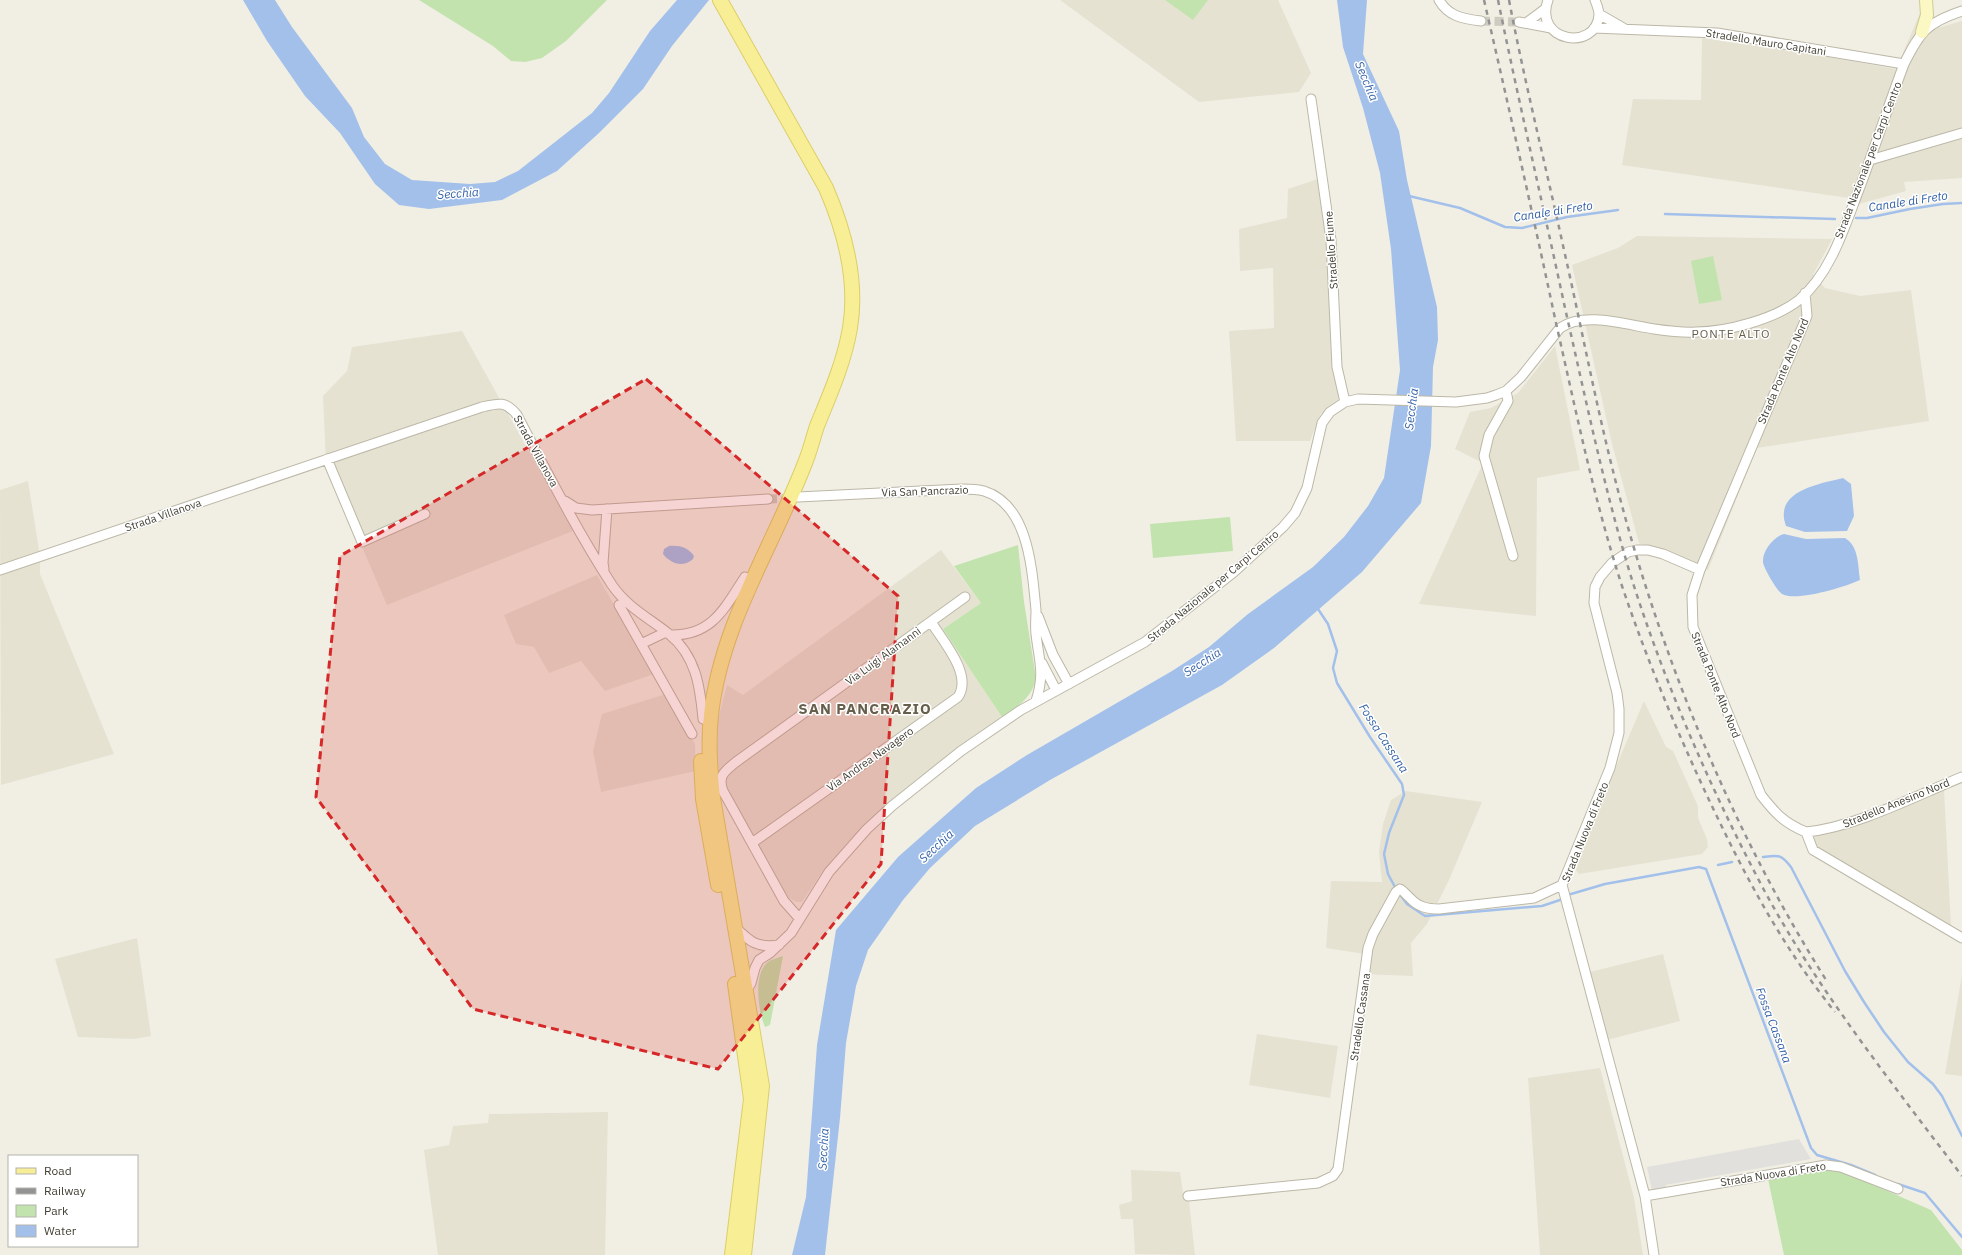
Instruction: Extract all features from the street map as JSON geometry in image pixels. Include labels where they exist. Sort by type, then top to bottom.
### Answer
[{"type":"main road","points":[[720,0],[826,188],[843,232],[848,252],[852,294],[850,328],[843,360],[817,427],[806,462],[735,623],[716,684],[711,715],[710,764],[712,791],[762,1086],[744,1255]]},
{"type":"main road","points":[[732,1255],[750,1093],[734,983],[703,799],[701,764],[703,718],[709,685],[727,622],[745,577],[799,458],[817,427]]},
{"type":"street","points":[[1439,0],[1445,10],[1453,14],[1466,19],[1481,21]]},
{"type":"street","points":[[1547,4],[1546,19],[1551,28],[1560,36],[1572,39],[1584,36],[1594,28],[1599,14],[1595,0]]},
{"type":"street","points":[[1922,32],[1927,15],[1926,0]]},
{"type":"street","points":[[1547,4],[1522,22],[1551,28]]},
{"type":"street","points":[[1922,32],[1940,19],[1962,11]]},
{"type":"street","name":"Stradello Mauro Capitani","points":[[1599,14],[1626,30]]},
{"type":"street","name":"Stradello Mauro Capitani","points":[[1594,28],[1717,33],[1904,64]]},
{"type":"street","name":"Strada Nazionale per Carpi Centro","points":[[746,991],[751,983],[759,960],[770,953],[791,933],[829,872],[867,829],[892,806],[961,751],[1036,701],[1145,642],[1234,572],[1283,528],[1295,513],[1307,488],[1322,423],[1330,412],[1345,402],[1368,399],[1456,402],[1487,398],[1506,391],[1521,377],[1553,336],[1568,323],[1577,320],[1603,320],[1672,331],[1712,331],[1766,318],[1790,306],[1818,279],[1843,231],[1904,64],[1922,32]]},
{"type":"street","name":"Stradello Fiume","points":[[1311,99],[1331,240],[1337,367],[1345,402]]},
{"type":"street","points":[[1870,160],[1962,133]]},
{"type":"street","name":"Strada Ponte Alto Nord","points":[[1805,293],[1807,316],[1700,570],[1692,595],[1693,627],[1761,795],[1775,813],[1791,826],[1806,832]]},
{"type":"street","points":[[1506,391],[1508,400],[1489,435],[1484,456],[1513,556]]},
{"type":"street","name":"Strada Villanova","points":[[0,570],[482,407],[495,404],[504,404],[511,408],[517,416],[561,497]]},
{"type":"street","points":[[327,459],[362,542],[425,514]]},
{"type":"street","name":"Via San Pancrazio","points":[[798,497],[962,489],[982,490],[992,494],[1006,504],[1021,526],[1028,554],[1036,611],[1036,634],[1041,660],[1042,680],[1036,701]]},
{"type":"street","points":[[561,497],[576,508],[607,509],[768,499]]},
{"type":"street","points":[[561,497],[605,574],[619,594],[634,608],[668,633],[682,646],[695,670],[700,687],[703,718]]},
{"type":"street","points":[[605,574],[603,562],[607,509]]},
{"type":"street","name":"Strada Nuova di Freto","points":[[1654,1255],[1644,1196],[1562,885],[1610,768],[1620,734],[1620,709],[1594,603],[1595,587],[1600,577],[1612,563],[1628,552],[1637,550],[1648,550],[1662,554],[1700,570]]},
{"type":"street","points":[[641,644],[668,633],[691,634],[712,622],[724,611],[745,577]]},
{"type":"street","name":"Via Luigi Alamanni","points":[[799,918],[784,901],[752,843],[721,785],[721,776],[724,771],[965,597]]},
{"type":"street","points":[[619,605],[692,734]]},
{"type":"street","name":"Via San Pancrazio","points":[[1036,611],[1053,655],[1069,684]]},
{"type":"street","name":"Via Andrea Navagero","points":[[752,843],[958,697],[963,685],[960,670],[931,622]]},
{"type":"street","name":"Via San Pancrazio","points":[[1041,660],[1056,690]]},
{"type":"street","name":"Stradello Anesino Nord","points":[[1806,832],[1847,824],[1962,777]]},
{"type":"street","points":[[1806,832],[1813,850],[1962,938]]},
{"type":"street","name":"Stradello Cassana","points":[[1188,1196],[1318,1183],[1326,1181],[1333,1176],[1338,1169],[1368,948],[1396,892],[1400,889],[1418,905],[1430,909],[1439,909],[1528,899],[1548,893],[1562,885]]},
{"type":"street","points":[[734,925],[745,937],[754,943],[763,946],[779,945]]},
{"type":"street","name":"Strada Nuova di Freto","points":[[1644,1196],[1826,1165],[1842,1167],[1898,1189]]},
{"type":"highlighted area","points":[[646,379],[898,596],[881,864],[718,1069],[473,1009],[316,797],[340,556]]},
{"type":"shaded area","points":[[1060,0],[1278,0],[1311,73],[1299,92],[1199,102]]},
{"type":"shaded area","points":[[1920,13],[1941,27],[1962,21],[1962,178],[1904,182],[1906,191],[1859,204],[1849,198],[1622,165],[1633,99],[1701,100],[1702,38],[1817,55],[1896,69]]},
{"type":"shaded area","points":[[1321,178],[1326,216],[1334,371],[1339,399],[1320,415],[1310,441],[1236,441],[1229,331],[1274,328],[1273,268],[1240,271],[1239,229],[1287,218],[1288,189]]},
{"type":"shaded area","points":[[1637,236],[1832,239],[1813,275],[1825,288],[1860,296],[1911,290],[1929,421],[1757,448],[1708,570],[1639,543],[1612,444],[1572,265],[1618,248]]},
{"type":"shaded area","points":[[462,331],[573,531],[387,605],[326,463],[323,396],[347,371],[352,347]]},
{"type":"shaded area","points":[[1555,346],[1580,470],[1537,478],[1536,616],[1419,604],[1483,463],[1455,449],[1470,412],[1491,408],[1518,393]]},
{"type":"shaded area","points":[[28,481],[40,556],[40,574],[114,754],[1,785],[0,490]]},
{"type":"shaded area","points":[[941,550],[981,603],[943,629],[1002,717],[917,779],[886,805],[846,844],[823,871],[802,902],[796,902],[786,896],[707,762],[727,685],[743,695]]},
{"type":"shaded area","points":[[597,575],[654,674],[605,691],[581,661],[549,673],[534,647],[516,644],[504,615]]},
{"type":"shaded area","points":[[666,694],[695,744],[696,771],[601,792],[593,751],[602,714]]},
{"type":"shaded area","points":[[1644,701],[1666,747],[1673,751],[1698,806],[1698,818],[1707,839],[1708,847],[1702,854],[1579,874],[1575,869],[1575,863]]},
{"type":"shaded area","points":[[1944,790],[1951,926],[1815,847],[1814,837]]},
{"type":"shaded area","points":[[1406,791],[1482,802],[1449,880],[1427,924],[1411,943],[1413,976],[1362,974],[1365,954],[1326,948],[1331,881],[1382,882],[1379,852],[1383,824],[1391,800]]},
{"type":"shaded area","points":[[137,938],[151,1036],[134,1039],[78,1037],[55,959]]},
{"type":"shaded area","points":[[1663,954],[1680,1021],[1607,1040],[1590,972]]},
{"type":"shaded area","points":[[1962,975],[1962,1076],[1945,1074]]},
{"type":"shaded area","points":[[1257,1034],[1338,1046],[1330,1098],[1249,1085]]},
{"type":"shaded area","points":[[1600,1068],[1634,1198],[1643,1255],[1540,1255],[1528,1078]]},
{"type":"shaded area","points":[[608,1112],[605,1255],[438,1255],[424,1150],[449,1145],[453,1126],[488,1123],[489,1114]]},
{"type":"shaded area","points":[[1799,1139],[1811,1159],[1666,1185],[1665,1191],[1652,1191],[1647,1167]]},
{"type":"shaded area","points":[[1131,1170],[1180,1172],[1183,1193],[1189,1201],[1195,1255],[1135,1254],[1133,1219],[1121,1219],[1119,1205],[1132,1201]]},
{"type":"green space","points":[[419,0],[607,0],[566,41],[542,58],[525,62],[511,61],[493,46]]},
{"type":"green space","points":[[1165,0],[1208,0],[1193,20]]},
{"type":"green space","points":[[1713,256],[1722,300],[1699,304],[1691,261]]},
{"type":"green space","points":[[1230,517],[1233,551],[1153,558],[1150,524]]},
{"type":"green space","points":[[1018,545],[1024,602],[1036,678],[1032,691],[1024,701],[1002,717],[943,629],[981,603],[954,566]]},
{"type":"green space","points":[[783,956],[770,1025],[765,1027],[760,1012],[758,993],[760,975],[763,967],[768,962]]},
{"type":"green space","points":[[1825,1169],[1839,1170],[1931,1210],[1962,1250],[1962,1255],[1784,1255],[1768,1179]]},
{"type":"water","name":"Secchia","points":[[243,0],[275,0],[292,27],[352,108],[364,137],[385,164],[412,180],[470,184],[495,182],[518,171],[592,113],[609,93],[650,31],[677,0],[709,0],[672,46],[643,89],[599,133],[557,171],[502,200],[429,209],[399,205],[375,184],[340,133],[305,96],[267,41]]},
{"type":"water","name":"Secchia","points":[[1337,0],[1367,0],[1363,54],[1399,131],[1407,180],[1437,307],[1438,340],[1433,367],[1431,446],[1421,503],[1362,572],[1274,648],[1222,685],[1050,780],[975,826],[930,868],[903,900],[868,950],[856,986],[846,1043],[840,1118],[825,1255],[792,1255],[806,1197],[817,1045],[836,930],[898,857],[976,788],[1027,755],[1172,671],[1209,647],[1248,614],[1313,567],[1344,537],[1368,506],[1384,478],[1400,370],[1391,249],[1380,173],[1363,108],[1343,47]]},
{"type":"water","points":[[1843,478],[1851,484],[1854,516],[1847,531],[1805,532],[1786,526],[1784,514],[1786,505],[1792,497],[1811,487]]},
{"type":"water","points":[[1784,534],[1806,539],[1845,538],[1850,542],[1855,551],[1860,580],[1821,593],[1798,596],[1782,594],[1765,569],[1763,558],[1769,545],[1780,535]]},
{"type":"water","points":[[669,546],[680,546],[686,549],[692,553],[694,556],[693,559],[689,562],[681,564],[673,562],[663,554],[664,549]]},
{"type":"waterway","name":"Canale di Freto","points":[[1409,196],[1460,208],[1505,227],[1522,228],[1567,217],[1618,210]]},
{"type":"waterway","name":"Canale di Freto","points":[[1856,218],[1867,218],[1943,204],[1962,203]]},
{"type":"waterway","name":"Canale di Freto","points":[[1665,214],[1835,219]]},
{"type":"waterway","name":"Fossa Cassana","points":[[1318,609],[1328,624],[1337,651],[1333,668],[1337,683],[1370,737],[1402,784],[1404,795],[1389,833],[1384,854],[1388,874],[1396,889]]},
{"type":"waterway","points":[[1763,857],[1779,856],[1791,867],[1845,971],[1864,1002],[1884,1032],[1908,1062],[1933,1084],[1942,1096],[1962,1136]]},
{"type":"waterway","points":[[1718,865],[1732,862]]},
{"type":"waterway","name":"Fossa Cassana","points":[[1571,894],[1605,884],[1699,867],[1706,869],[1811,1148],[1817,1155],[1851,1165],[1875,1175]]},
{"type":"waterway","name":"Fossa Cassana","points":[[1399,893],[1407,904],[1425,916],[1542,906],[1563,899]]},
{"type":"waterway","name":"Fossa Cassana","points":[[1898,1184],[1925,1193],[1962,1237]]},
{"type":"tunnel","points":[[1481,21],[1519,22]]},
{"type":"tunnel","points":[[768,499],[794,498]]},
{"type":"railway","points":[[1484,0],[1586,455],[1622,586],[1663,696],[1723,830],[1766,911],[1798,963],[1835,1012]]},
{"type":"railway","points":[[1498,0],[1588,412],[1623,549],[1660,662],[1692,740],[1726,816],[1785,928],[1808,965],[1858,1037],[1962,1176]]},
{"type":"railway","points":[[1509,0],[1607,447],[1632,541],[1652,607],[1675,672],[1729,801],[1760,864],[1828,983]]},
{"type":"district","name":"PONTE ALTO","points":[[1731,333]]},
{"type":"district","name":"SAN PANCRAZIO","points":[[865,708]]}]
